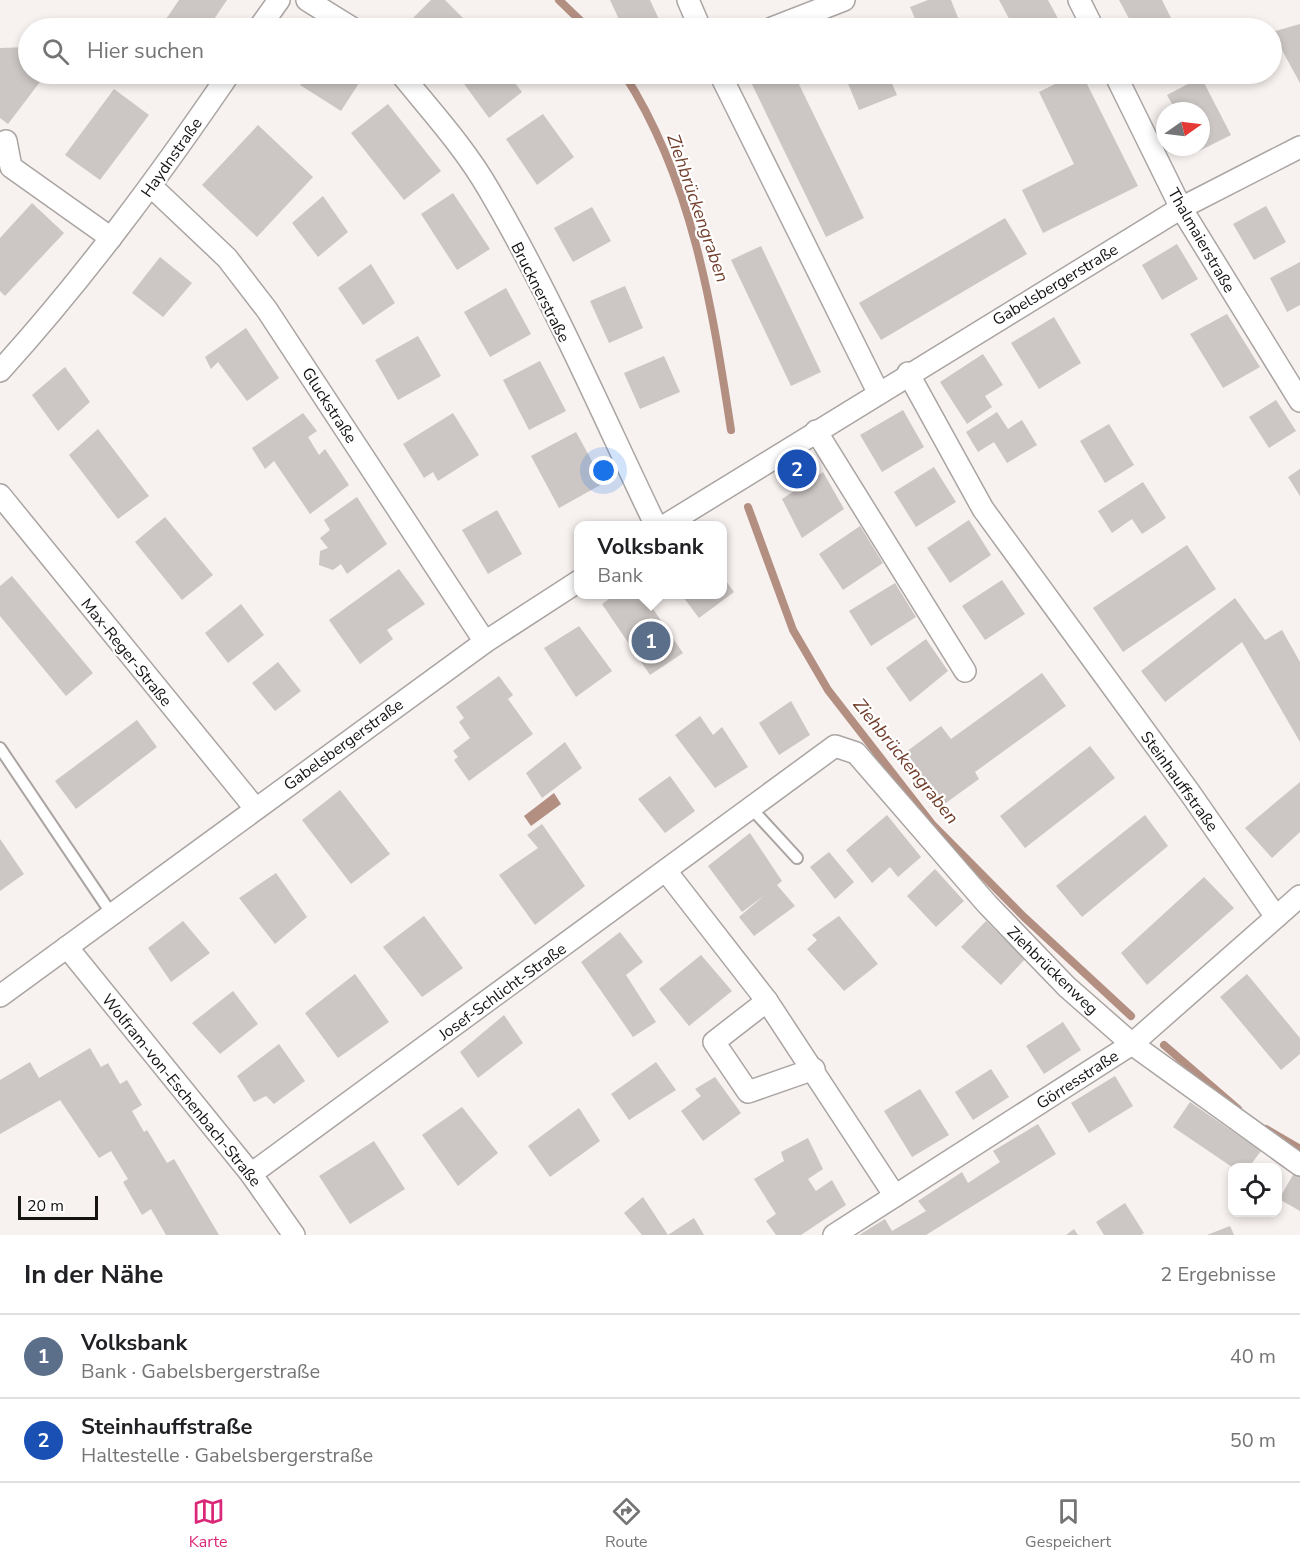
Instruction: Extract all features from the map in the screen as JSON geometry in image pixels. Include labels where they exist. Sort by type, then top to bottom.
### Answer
[{"type":"street","points":[[266,18],[279,0]]},
{"type":"street","points":[[307,0],[336,18]]},
{"type":"street","points":[[688,0],[696,18]]},
{"type":"street","points":[[798,18],[844,0]]},
{"type":"street","points":[[1079,0],[1088,18]]},
{"type":"street","name":"Haydnstraße","points":[[0,371],[43,324],[152,187],[222,84]]},
{"type":"street","name":"Brucknerstraße","points":[[409,84],[442,123],[488,189],[537,280],[654,521]]},
{"type":"street","points":[[725,84],[878,392]]},
{"type":"street","name":"Thalmaierstraße","points":[[1120,84],[1181,208],[1300,401]]},
{"type":"street","points":[[6,141],[11,167],[111,237]]},
{"type":"street","name":"Gabelsbergerstraße","points":[[670,521],[908,373],[1181,208],[1300,147]]},
{"type":"street","name":"Gluckstraße","points":[[152,187],[227,258],[267,310],[485,642]]},
{"type":"street","name":"Steinhauffstraße","points":[[908,373],[983,509],[1178,777],[1276,917]]},
{"type":"street","points":[[816,431],[965,671]]},
{"type":"street","name":"Max-Reger-Straße","points":[[0,495],[255,808]]},
{"type":"street","name":"Gabelsbergerstraße","points":[[0,996],[485,642],[574,584]]},
{"type":"street","name":"Josef-Schlicht-Straße","points":[[251,1174],[835,746]]},
{"type":"street","name":"Ziehbrückenweg","points":[[835,746],[856,753],[987,904],[1067,987],[1132,1044],[1300,1165]]},
{"type":"street","points":[[666,871],[767,1000],[895,1196]]},
{"type":"street","name":"Görresstraße","points":[[834,1235],[1132,1044],[1300,896]]},
{"type":"street","name":"Wolfram-von-Eschenbach-Straße","points":[[67,947],[251,1174],[294,1235]]},
{"type":"street","points":[[767,1000],[714,1042],[748,1092],[814,1069]]},
{"type":"lane","points":[[0,748],[111,913]]},
{"type":"lane","points":[[751,808],[797,858]]},
{"type":"shaded area","points":[[554,793],[561,804],[531,826],[524,816]]},
{"type":"building","points":[[179,0],[227,0],[215,18],[167,18]]},
{"type":"building","points":[[431,0],[445,0],[463,18],[413,18]]},
{"type":"building","points":[[610,0],[650,0],[658,18],[618,18]]},
{"type":"building","points":[[928,0],[951,0],[958,18],[915,18],[910,7]]},
{"type":"building","points":[[999,0],[1048,0],[1058,18],[1009,18]]},
{"type":"building","points":[[1119,0],[1162,0],[1171,18],[1129,18]]},
{"type":"building","points":[[1300,24],[1300,83],[1282,50],[1282,29]]},
{"type":"building","points":[[18,47],[18,84],[38,84],[8,124],[0,118],[0,48]]},
{"type":"building","points":[[301,84],[358,84],[341,111]]},
{"type":"building","points":[[464,84],[516,84],[522,92],[489,118]]},
{"type":"building","points":[[752,84],[799,84],[864,218],[826,237]]},
{"type":"building","points":[[848,84],[892,84],[897,95],[859,110]]},
{"type":"building","points":[[1055,84],[1087,84],[1138,186],[1043,233],[1022,190],[1074,164],[1039,92]]},
{"type":"building","points":[[1188,84],[1205,84],[1231,135],[1210,146],[1210,102],[1171,102],[1167,95]]},
{"type":"building","points":[[114,89],[149,115],[100,180],[65,155]]},
{"type":"building","points":[[388,104],[441,171],[404,200],[351,133]]},
{"type":"building","points":[[543,114],[574,157],[537,185],[506,139]]},
{"type":"building","points":[[258,125],[313,177],[257,237],[202,185]]},
{"type":"building","points":[[453,193],[490,249],[457,270],[421,214]]},
{"type":"building","points":[[323,196],[348,232],[318,257],[292,223]]},
{"type":"building","points":[[32,203],[64,233],[5,296],[0,291],[0,238]]},
{"type":"building","points":[[1266,206],[1286,242],[1254,260],[1233,224]]},
{"type":"building","points":[[592,207],[611,241],[573,262],[554,228]]},
{"type":"building","points":[[1005,218],[1027,254],[881,340],[859,303]]},
{"type":"building","points":[[1177,244],[1198,279],[1162,300],[1142,265]]},
{"type":"building","points":[[761,246],[821,372],[791,386],[731,260]]},
{"type":"building","points":[[160,257],[192,283],[163,317],[132,293]]},
{"type":"building","points":[[1300,262],[1300,305],[1287,312],[1270,278]]},
{"type":"building","points":[[371,264],[395,303],[363,325],[338,288]]},
{"type":"building","points":[[625,286],[643,328],[609,343],[590,301]]},
{"type":"building","points":[[506,288],[531,334],[490,357],[464,312]]},
{"type":"building","points":[[1227,314],[1260,367],[1223,388],[1190,334]]},
{"type":"building","points":[[1054,317],[1081,363],[1039,389],[1011,343]]},
{"type":"building","points":[[246,328],[279,378],[247,401],[218,362],[211,369],[205,357]]},
{"type":"building","points":[[418,336],[441,376],[398,400],[375,360]]},
{"type":"building","points":[[983,354],[1003,385],[985,396],[992,407],[967,424],[940,382]]},
{"type":"building","points":[[664,356],[680,392],[640,409],[624,373]]},
{"type":"building","points":[[540,361],[566,411],[529,430],[503,380]]},
{"type":"building","points":[[65,367],[90,402],[58,431],[32,395]]},
{"type":"building","points":[[1276,400],[1296,431],[1269,448],[1249,417]]},
{"type":"building","points":[[903,410],[924,447],[882,472],[860,435]]},
{"type":"building","points":[[997,412],[1008,429],[1022,420],[1037,445],[1007,463],[994,442],[978,452],[966,432]]},
{"type":"building","points":[[303,413],[317,431],[308,437],[319,455],[325,449],[349,485],[310,514],[274,461],[265,469],[252,448]]},
{"type":"building","points":[[453,413],[479,455],[438,481],[433,472],[424,478],[403,444]]},
{"type":"building","points":[[1109,424],[1134,465],[1105,483],[1080,441]]},
{"type":"building","points":[[98,429],[149,496],[118,519],[69,455]]},
{"type":"building","points":[[576,432],[604,483],[559,508],[531,456]]},
{"type":"building","points":[[934,467],[956,502],[916,527],[894,492]]},
{"type":"building","points":[[1300,469],[1300,496],[1288,477]]},
{"type":"building","points":[[823,472],[844,509],[802,538],[782,499]]},
{"type":"building","points":[[1143,482],[1166,518],[1142,534],[1132,519],[1112,533],[1098,511]]},
{"type":"building","points":[[357,497],[387,544],[347,574],[341,564],[333,570],[319,565],[320,551],[328,548],[320,538],[330,530],[324,520]]},
{"type":"building","points":[[497,510],[522,554],[488,574],[462,530]]},
{"type":"building","points":[[165,517],[213,575],[182,600],[135,542]]},
{"type":"building","points":[[969,520],[991,555],[950,583],[927,548]]},
{"type":"building","points":[[860,526],[883,563],[843,590],[819,554]]},
{"type":"building","points":[[1187,545],[1216,589],[1123,652],[1093,608]]},
{"type":"building","points":[[399,569],[425,604],[387,630],[393,639],[360,664],[329,620]]},
{"type":"building","points":[[12,576],[93,673],[66,696],[0,616],[0,586]]},
{"type":"building","points":[[1002,580],[1025,614],[985,640],[962,606]]},
{"type":"building","points":[[727,582],[734,592],[727,597]]},
{"type":"building","points":[[895,583],[916,617],[871,646],[849,611]]},
{"type":"building","points":[[1235,598],[1265,640],[1282,630],[1300,662],[1300,742],[1242,642],[1165,702],[1141,671]]},
{"type":"building","points":[[609,599],[646,599],[683,653],[650,675],[602,604]]},
{"type":"building","points":[[685,599],[725,599],[699,618]]},
{"type":"building","points":[[241,604],[264,635],[228,663],[205,633]]},
{"type":"building","points":[[579,626],[612,671],[576,697],[544,648]]},
{"type":"building","points":[[926,639],[948,671],[910,702],[886,668]]},
{"type":"building","points":[[278,662],[301,691],[275,711],[252,683]]},
{"type":"building","points":[[1042,673],[1066,706],[975,772],[979,779],[943,805],[906,752],[941,726],[951,739]]},
{"type":"building","points":[[499,676],[513,695],[508,699],[533,734],[469,781],[454,760],[458,757],[453,751],[470,738],[459,722],[464,718],[456,707]]},
{"type":"building","points":[[791,701],[810,735],[779,755],[759,723]]},
{"type":"building","points":[[700,716],[713,735],[722,727],[748,767],[715,788],[675,735]]},
{"type":"building","points":[[137,720],[157,747],[76,809],[55,781]]},
{"type":"building","points":[[565,742],[582,768],[542,798],[526,773]]},
{"type":"building","points":[[1090,746],[1115,778],[1025,848],[1000,816]]},
{"type":"building","points":[[670,776],[695,811],[665,833],[638,799]]},
{"type":"building","points":[[1300,782],[1300,832],[1272,858],[1245,828]]},
{"type":"building","points":[[340,790],[390,854],[351,884],[302,820]]},
{"type":"building","points":[[887,815],[921,857],[898,877],[890,867],[872,883],[846,850]]},
{"type":"building","points":[[1145,815],[1168,846],[1082,917],[1056,886]]},
{"type":"building","points":[[542,824],[585,886],[535,925],[499,875],[538,848],[527,835]]},
{"type":"building","points":[[750,833],[782,881],[777,885],[795,906],[754,936],[739,917],[765,895],[742,912],[708,866]]},
{"type":"building","points":[[0,839],[24,874],[0,891]]},
{"type":"building","points":[[829,852],[854,882],[835,899],[810,867]]},
{"type":"building","points":[[935,869],[964,901],[936,927],[907,896]]},
{"type":"building","points":[[276,873],[307,917],[275,944],[239,898]]},
{"type":"building","points":[[1204,877],[1234,908],[1147,985],[1121,953]]},
{"type":"building","points":[[424,916],[463,968],[422,997],[383,947]]},
{"type":"building","points":[[839,916],[878,964],[844,991],[807,949],[817,940],[812,935]]},
{"type":"building","points":[[183,921],[210,953],[171,982],[148,948]]},
{"type":"building","points":[[986,921],[1025,959],[1001,985],[961,947]]},
{"type":"building","points":[[620,932],[643,962],[626,975],[656,1022],[633,1037],[581,962]]},
{"type":"building","points":[[701,955],[732,991],[689,1026],[659,989]]},
{"type":"building","points":[[355,974],[389,1022],[338,1058],[305,1013]]},
{"type":"building","points":[[1247,974],[1300,1038],[1300,1054],[1281,1070],[1220,997]]},
{"type":"building","points":[[233,991],[258,1024],[220,1054],[192,1023]]},
{"type":"building","points":[[504,1015],[523,1043],[478,1078],[460,1052]]},
{"type":"building","points":[[1063,1022],[1081,1050],[1044,1074],[1026,1046]]},
{"type":"building","points":[[279,1044],[305,1081],[274,1104],[266,1096],[254,1102],[237,1076]]},
{"type":"building","points":[[90,1048],[101,1067],[108,1063],[120,1084],[127,1080],[142,1105],[132,1111],[144,1132],[147,1130],[167,1163],[174,1159],[219,1235],[166,1235],[151,1209],[142,1215],[123,1182],[128,1179],[111,1151],[99,1158],[60,1100],[0,1134],[0,1080],[30,1062],[39,1078]]},
{"type":"building","points":[[656,1062],[676,1090],[629,1120],[611,1094]]},
{"type":"building","points":[[991,1069],[1009,1097],[973,1120],[955,1092]]},
{"type":"building","points":[[1115,1076],[1133,1106],[1089,1133],[1071,1103]]},
{"type":"building","points":[[715,1077],[741,1113],[703,1141],[681,1111],[701,1096],[695,1089]]},
{"type":"building","points":[[920,1089],[949,1135],[912,1157],[884,1111]]},
{"type":"building","points":[[1190,1102],[1261,1151],[1252,1163],[1228,1164],[1173,1127]]},
{"type":"building","points":[[462,1107],[498,1153],[458,1186],[422,1135]]},
{"type":"building","points":[[579,1108],[600,1141],[550,1177],[528,1146]]},
{"type":"building","points":[[1038,1124],[1056,1154],[926,1235],[859,1235],[885,1219],[892,1231],[926,1211],[918,1201],[962,1172],[968,1183],[1000,1162],[993,1151]]},
{"type":"building","points":[[808,1138],[823,1169],[808,1179],[816,1191],[832,1180],[846,1205],[801,1235],[776,1235],[766,1221],[776,1214],[754,1179],[784,1161],[781,1152]]},
{"type":"building","points":[[374,1141],[405,1189],[350,1224],[319,1176]]},
{"type":"building","points":[[1294,1173],[1300,1176],[1300,1211],[1282,1201],[1282,1194]]},
{"type":"building","points":[[643,1197],[668,1235],[642,1235],[624,1213]]},
{"type":"building","points":[[1125,1203],[1144,1233],[1141,1235],[1104,1235],[1096,1222]]},
{"type":"building","points":[[694,1218],[704,1235],[668,1235]]},
{"type":"building","points":[[1230,1226],[1234,1235],[1207,1235]]},
{"type":"building","points":[[1074,1229],[1078,1235],[1066,1235]]},
{"type":"waterway","name":"Ziehbrückengraben","points":[[559,0],[578,18]]},
{"type":"waterway","name":"Ziehbrückengraben","points":[[630,84],[648,115],[683,201],[707,292],[731,430]]},
{"type":"waterway","name":"Ziehbrückengraben","points":[[748,507],[793,630],[828,690],[932,824],[1024,917],[1131,1016]]},
{"type":"waterway","name":"Ziehbrückengraben","points":[[1164,1045],[1238,1109]]},
{"type":"waterway","name":"Ziehbrückengraben","points":[[1266,1129],[1300,1149]]},
{"type":"place","name":"Steinhauffstraße","points":[[797,469]]},
{"type":"place","name":"Volksbank","points":[[651,641]]}]
